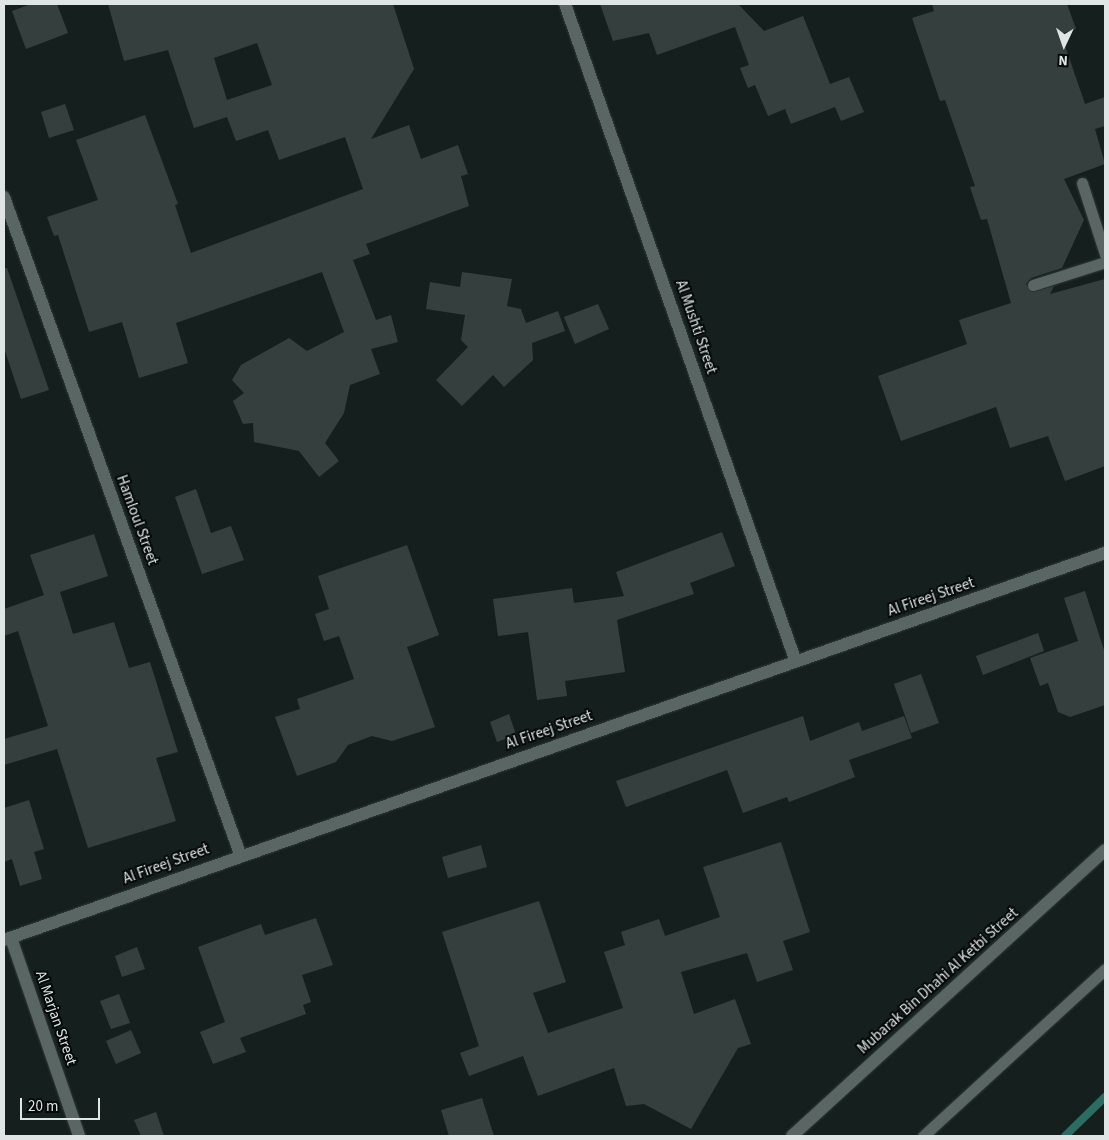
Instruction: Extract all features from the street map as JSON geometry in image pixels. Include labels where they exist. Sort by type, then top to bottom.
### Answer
[{"type":"street","name":"Al Mushti Street","points":[[565,4],[796,662]]},
{"type":"street","name":"Hamloul Street","points":[[5,204],[240,854]]},
{"type":"street","name":"Al Fireej Street","points":[[7,939],[240,854],[1105,553]]},
{"type":"street","name":"Mubarak Bin Dhahi Al Ketbi Street","points":[[792,1136],[1105,850]]},
{"type":"street","name":"Al Marjan Street","points":[[7,939],[80,1136]]},
{"type":"lane","points":[[1082,183],[1105,254]]},
{"type":"lane","points":[[1033,284],[1105,262]]},
{"type":"lane","points":[[923,1136],[1105,969]]},
{"type":"building","points":[[31,4],[57,4],[68,33],[26,49],[12,11]]},
{"type":"building","points":[[108,4],[393,4],[414,69],[371,139],[409,125],[421,159],[458,145],[468,174],[461,176],[469,206],[366,244],[370,254],[353,260],[376,320],[391,315],[398,342],[371,349],[380,374],[350,385],[344,413],[325,443],[339,461],[319,477],[299,451],[254,442],[253,423],[243,424],[233,401],[244,393],[232,380],[241,365],[289,338],[307,351],[344,332],[322,272],[176,323],[188,363],[139,378],[122,322],[89,332],[58,235],[54,236],[47,217],[98,200],[76,140],[145,115],[178,204],[175,205],[191,253],[363,189],[345,137],[279,160],[268,130],[236,141],[227,117],[194,128],[168,50],[124,61]],"holes":[[[257,43],[272,85],[227,100],[214,58]]]},
{"type":"building","points":[[600,4],[738,4],[764,31],[803,16],[830,84],[849,77],[864,112],[841,121],[835,107],[791,124],[785,109],[768,116],[755,85],[748,88],[740,68],[749,65],[735,27],[657,55],[649,33],[613,41]]},
{"type":"building","points":[[932,4],[1067,4],[1076,29],[1061,34],[1085,104],[1105,97],[1105,126],[1095,129],[1105,164],[1064,179],[1084,220],[1062,268],[1031,278],[1026,284],[1032,292],[1054,286],[1050,294],[1105,279],[1105,466],[1065,481],[1048,436],[1010,448],[996,407],[901,441],[878,376],[967,344],[959,320],[1011,303],[987,219],[981,220],[970,187],[975,186],[945,100],[940,101],[912,18],[934,11]]},
{"type":"building","points":[[65,104],[74,130],[49,138],[41,112]]},
{"type":"building","points":[[4,268],[7,268],[49,390],[21,399],[4,348]]},
{"type":"building","points":[[462,272],[512,279],[507,306],[521,309],[526,323],[558,311],[565,331],[532,343],[533,360],[504,387],[493,375],[462,406],[436,380],[468,347],[461,340],[465,315],[426,309],[430,282],[460,287]]},
{"type":"building","points":[[598,304],[609,329],[575,344],[564,317]]},
{"type":"building","points":[[196,489],[211,533],[231,526],[244,560],[202,574],[175,497]]},
{"type":"building","points":[[722,532],[735,566],[690,583],[694,594],[617,620],[625,672],[565,681],[567,696],[537,700],[528,632],[498,636],[493,599],[572,588],[574,603],[624,596],[616,572]]},
{"type":"building","points":[[94,534],[108,576],[60,592],[73,634],[114,622],[129,668],[150,662],[178,752],[156,758],[176,821],[88,848],[57,749],[4,765],[4,739],[48,726],[18,631],[4,636],[4,609],[44,595],[30,555]]},
{"type":"building","points":[[407,545],[439,635],[407,647],[435,727],[392,741],[372,736],[348,745],[336,762],[297,776],[275,717],[300,709],[297,699],[354,679],[339,636],[324,641],[315,614],[329,609],[318,576]]},
{"type":"building","points":[[1085,591],[1105,653],[1105,705],[1070,717],[1058,712],[1048,683],[1040,686],[1030,658],[1078,641],[1064,598]]},
{"type":"building","points":[[1038,633],[1044,651],[983,675],[976,656]]},
{"type":"building","points":[[921,674],[939,723],[911,733],[894,684]]},
{"type":"building","points":[[509,714],[516,735],[497,742],[490,722]]},
{"type":"building","points":[[803,716],[810,741],[859,722],[862,731],[904,716],[912,738],[849,760],[855,777],[789,802],[787,797],[743,813],[727,770],[626,807],[616,781]]},
{"type":"building","points":[[29,800],[44,849],[34,852],[42,879],[20,886],[12,859],[4,862],[4,808]]},
{"type":"building","points":[[781,842],[810,932],[783,941],[793,970],[757,982],[747,953],[681,972],[694,1014],[735,999],[751,1044],[738,1048],[691,1129],[644,1104],[626,1106],[614,1068],[538,1096],[523,1056],[469,1076],[460,1053],[479,1046],[442,932],[539,901],[566,982],[533,993],[548,1033],[623,1008],[604,952],[625,945],[621,932],[659,919],[665,936],[720,917],[703,867]]},
{"type":"building","points":[[481,845],[487,867],[448,878],[442,857]]},
{"type":"building","points":[[316,918],[333,965],[302,975],[311,1002],[303,1005],[306,1014],[240,1038],[246,1052],[213,1064],[200,1032],[225,1022],[198,947],[261,924],[265,935]]},
{"type":"building","points":[[137,947],[145,969],[122,977],[115,956]]},
{"type":"building","points":[[119,994],[130,1023],[111,1029],[100,1001]]},
{"type":"building","points":[[131,1030],[141,1053],[116,1064],[106,1041]]},
{"type":"building","points":[[482,1098],[494,1136],[449,1136],[441,1110]]},
{"type":"building","points":[[156,1112],[164,1136],[141,1136],[134,1120]]},
{"type":"waterway","points":[[1065,1136],[1105,1097]]}]
